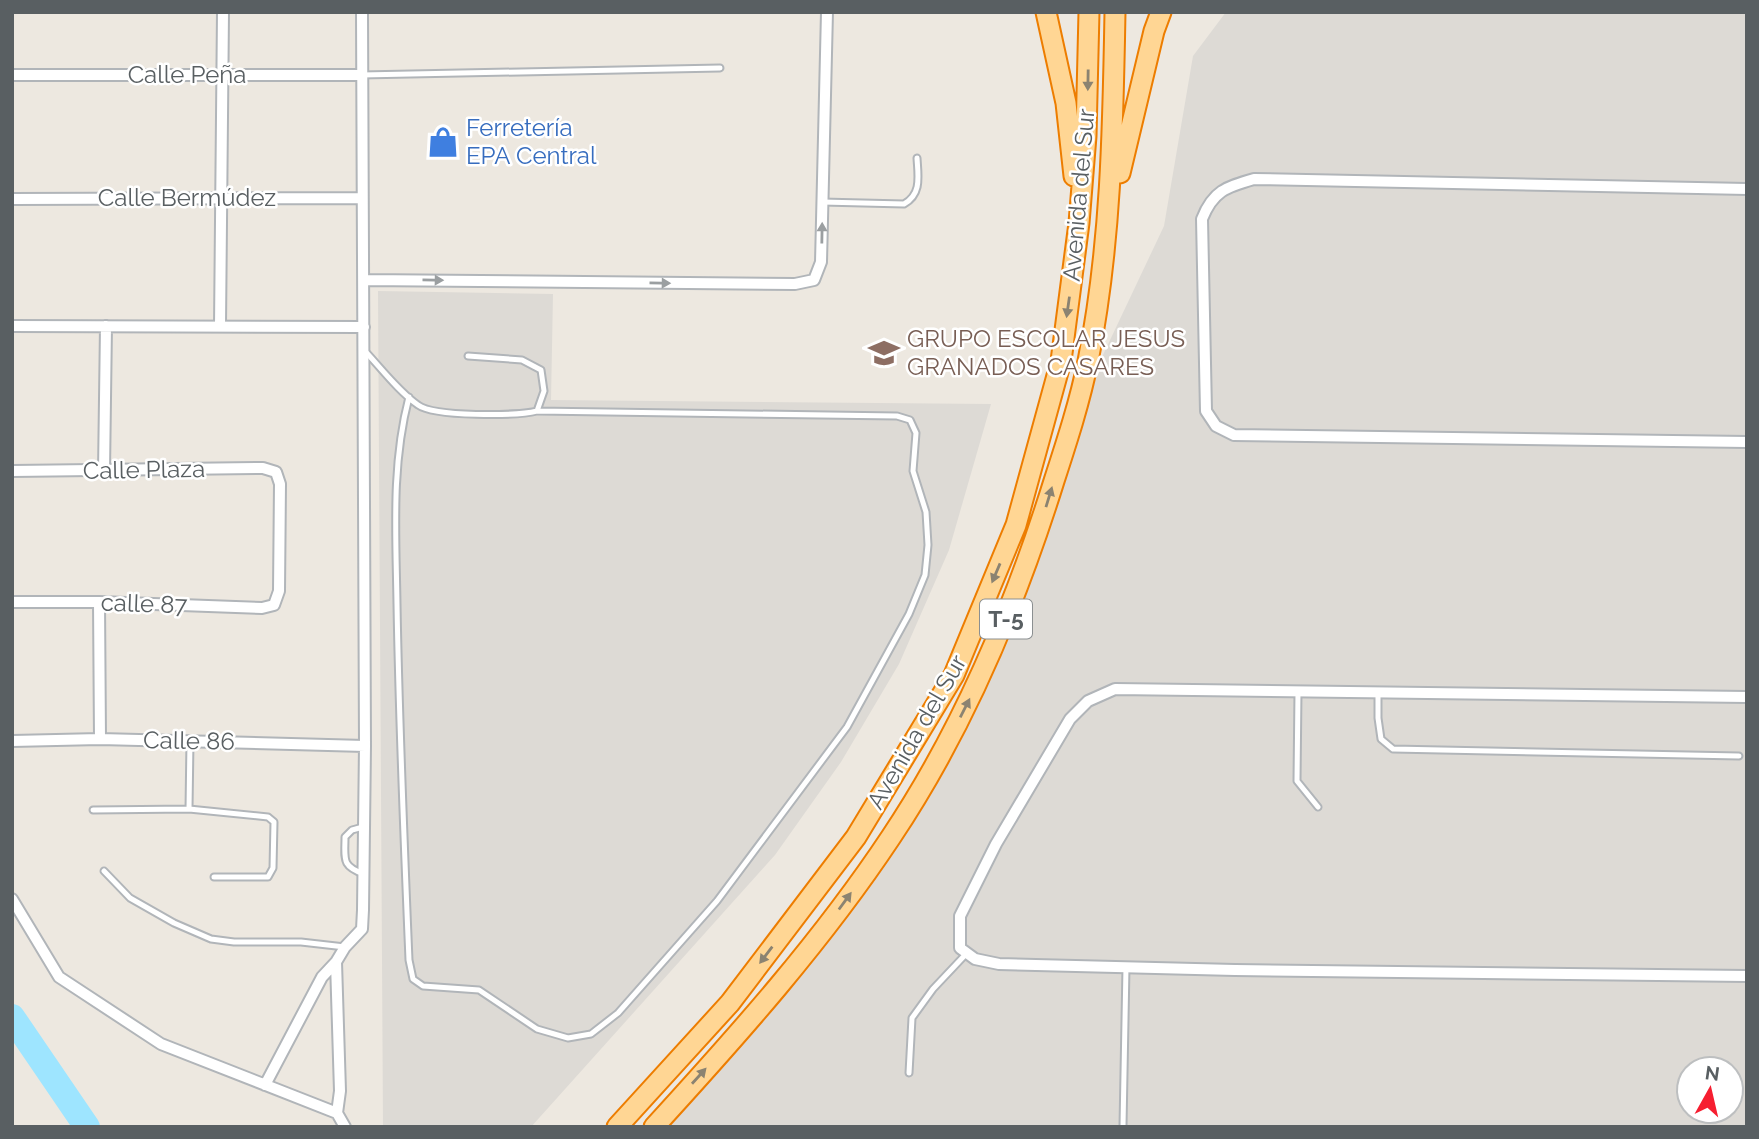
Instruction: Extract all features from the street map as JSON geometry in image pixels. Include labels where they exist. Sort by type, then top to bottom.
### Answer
[{"type":"highway","points":[[1046,12],[1066,103],[1079,223]]},
{"type":"highway","name":"Avenida del Sur","points":[[617,1127],[730,1003],[856,837],[954,675],[1016,525],[1061,361],[1079,223],[1086,136],[1089,12]]},
{"type":"highway","name":"Avenida del Sur","points":[[654,1127],[816,941],[891,837],[968,703],[1009,612],[1038,533],[1076,412],[1089,360],[1107,228],[1112,158],[1115,12]]},
{"type":"highway","points":[[1107,228],[1154,31],[1161,12]]},
{"type":"street","points":[[220,327],[222,12]]},
{"type":"street","points":[[265,1085],[322,977],[362,929],[365,746],[362,12]]},
{"type":"street","points":[[364,279],[795,284],[814,280],[821,262],[827,12]]},
{"type":"street","name":"Calle Peña","points":[[12,75],[361,75]]},
{"type":"street","points":[[1747,189],[1254,179],[1228,186],[1209,200],[1202,219],[1206,411],[1216,426],[1234,435],[1747,442]]},
{"type":"street","name":"Calle Bermúdez","points":[[12,198],[362,198]]},
{"type":"street","points":[[12,326],[364,327]]},
{"type":"street","points":[[104,471],[106,326]]},
{"type":"street","name":"Calle Plaza","points":[[12,471],[263,468],[276,472],[280,484],[279,591],[274,604]]},
{"type":"street","name":"calle 87","points":[[12,602],[262,608],[274,604]]},
{"type":"street","points":[[99,602],[100,739]]},
{"type":"street","points":[[1747,698],[1115,689],[1088,701],[1070,719],[996,844],[960,916],[960,948],[975,959],[999,964],[1235,971],[1747,976]]},
{"type":"street","name":"Calle 86","points":[[12,741],[100,739],[365,746]]},
{"type":"street","points":[[12,899],[59,977],[160,1044],[337,1113]]},
{"type":"street","points":[[336,962],[340,1091],[337,1113],[345,1127]]},
{"type":"lane","points":[[361,75],[720,68]]},
{"type":"lane","points":[[822,202],[904,204],[912,200],[918,190],[917,158]]},
{"type":"lane","points":[[364,350],[420,407],[442,412],[897,416],[910,420],[916,433],[913,471],[926,512],[928,545],[925,575],[909,614],[847,727],[717,901],[618,1013],[591,1034],[568,1038],[537,1029],[479,990],[424,986],[413,979],[409,960],[399,733],[396,465],[401,427],[409,397]]},
{"type":"lane","points":[[468,356],[522,360],[541,370],[544,391],[537,411]]},
{"type":"lane","points":[[1298,692],[1297,781],[1318,807]]},
{"type":"lane","points":[[1378,692],[1381,739],[1392,749],[1739,755]]},
{"type":"lane","points":[[188,809],[190,741]]},
{"type":"lane","points":[[93,810],[188,809],[268,817],[274,822],[274,867],[268,877],[214,877]]},
{"type":"lane","points":[[364,826],[352,830],[345,837],[345,863],[350,869],[364,874]]},
{"type":"lane","points":[[104,871],[130,898],[174,923],[211,939],[234,942],[301,942],[345,947]]},
{"type":"lane","points":[[909,1073],[912,1018],[933,989],[966,954]]},
{"type":"lane","points":[[1123,1126],[1126,967]]},
{"type":"shaded area","points":[[1226,12],[1747,12],[1747,1127],[654,1127],[891,837],[1038,533],[1076,412],[1164,226],[1193,56]]},
{"type":"shaded area","points":[[378,291],[553,294],[551,400],[991,404],[949,550],[899,664],[841,762],[775,855],[531,1127],[383,1127]]},
{"type":"waterway","points":[[12,1017],[87,1127]]},
{"type":"place","name":"Ferretería EPA Central","points":[[443,142]]},
{"type":"place","name":"GRUPO ESCOLAR JESUS GRANADOS CASARES","points":[[884,353]]}]
